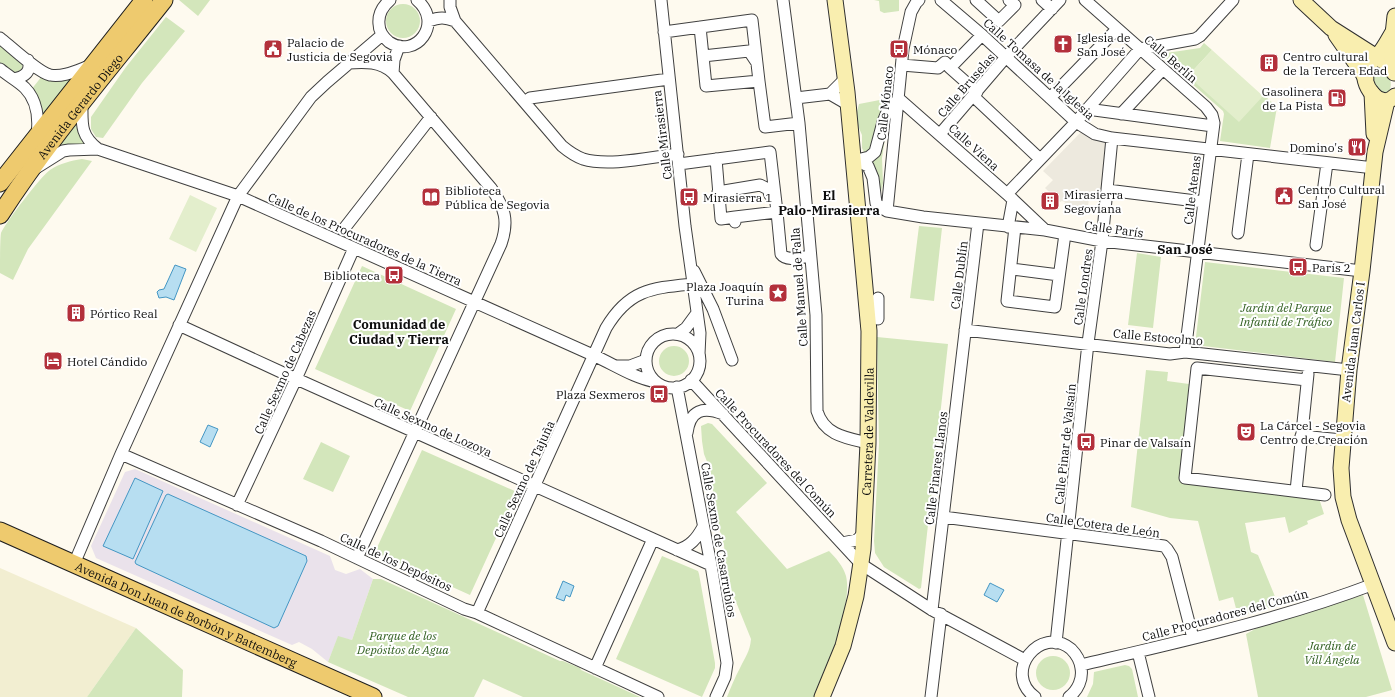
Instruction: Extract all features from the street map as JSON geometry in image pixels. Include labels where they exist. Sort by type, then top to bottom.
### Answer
[{"type":"main road","name":"Avenida Gerardo Diego","points":[[0,183],[144,0]]},
{"type":"main road","name":"Avenida Gerardo Diego","points":[[0,215],[26,175],[164,0]]},
{"type":"main road","name":"Carretera de Valdevilla","points":[[822,697],[839,657],[850,622],[856,596],[864,533],[868,443],[869,331],[846,78],[835,0]]},
{"type":"main road","points":[[1301,0],[1331,28],[1360,47],[1384,66]]},
{"type":"main road","points":[[1384,66],[1395,16]]},
{"type":"main road","name":"Avenida Juan Carlos I","points":[[1331,28],[1366,78],[1372,93],[1375,152],[1342,440],[1341,468],[1343,497],[1349,520],[1395,643]]},
{"type":"main road","points":[[1360,47],[1371,48],[1376,46],[1386,41],[1392,34]]},
{"type":"main road","points":[[1366,78],[1366,70],[1384,66],[1392,60],[1392,34]]},
{"type":"main road","points":[[1372,93],[1380,100],[1393,101]]},
{"type":"main road","name":"Avenida Juan Carlos I","points":[[1375,152],[1382,121],[1393,101]]},
{"type":"main road","name":"Avenida Don Juan de Borbón y Battemberg","points":[[0,531],[372,697]]},
{"type":"main road","name":"Avenida Don Juan de Borbón y Battemberg","points":[[0,544],[344,697]]},
{"type":"street","points":[[450,0],[450,7],[455,21],[562,146],[575,156],[583,159],[609,162],[716,159],[770,152],[781,254],[788,258],[810,256]]},
{"type":"street","name":"Calle Mirasierra","points":[[661,0],[685,226],[692,267],[696,313],[700,333],[699,354]]},
{"type":"street","name":"Calle Manuel de Falla","points":[[783,0],[796,98],[816,315],[817,411],[823,423],[835,434],[868,443]]},
{"type":"street","name":"Calle Tomasa de la Iglesia","points":[[941,0],[982,35],[1076,122],[1095,134],[1112,138],[1210,150],[1374,168]]},
{"type":"street","points":[[976,0],[999,21],[1015,5],[1009,0]]},
{"type":"street","points":[[1042,0],[1052,9]]},
{"type":"street","name":"Calle Bruselas","points":[[940,134],[1006,57],[1060,0]]},
{"type":"street","name":"Calle Berlín","points":[[1085,0],[1209,111],[1213,119],[1210,150]]},
{"type":"street","points":[[1064,234],[1055,307],[1008,301],[1012,269],[1010,197],[1040,159],[1076,122],[1140,49],[1195,39],[1200,36],[1233,0]]},
{"type":"street","points":[[386,1],[379,15],[379,28],[382,35],[387,40],[399,46],[414,44],[425,35],[429,21],[422,1]]},
{"type":"street","name":"Calle Mónaco","points":[[887,211],[902,64],[910,16],[917,1]]},
{"type":"street","points":[[429,21],[437,18],[444,18],[455,21]]},
{"type":"street","points":[[664,32],[752,20],[765,127],[798,123]]},
{"type":"street","points":[[700,27],[706,86],[759,81]]},
{"type":"street","points":[[1050,98],[1117,29]]},
{"type":"street","points":[[74,564],[121,454],[238,196],[311,97],[348,63],[382,35]]},
{"type":"street","points":[[950,68],[982,35]]},
{"type":"street","points":[[0,38],[40,70],[49,75],[54,76],[92,65]]},
{"type":"street","points":[[393,73],[394,60],[399,46]]},
{"type":"street","points":[[703,56],[749,51],[757,64]]},
{"type":"street","points":[[14,80],[23,77],[28,73],[28,60]]},
{"type":"street","points":[[902,64],[938,68],[945,62],[1040,159]]},
{"type":"street","points":[[348,63],[375,63],[387,67],[491,188],[499,199],[504,210],[506,220],[504,236],[475,302],[356,558]]},
{"type":"street","points":[[0,69],[26,89],[35,106],[38,122],[37,136]]},
{"type":"street","points":[[1121,114],[1163,69]]},
{"type":"street","points":[[830,94],[846,78]]},
{"type":"street","points":[[525,102],[530,98],[669,80]]},
{"type":"street","points":[[796,98],[830,94],[848,105]]},
{"type":"street","points":[[853,161],[868,157],[875,152],[883,122],[889,107],[899,99]]},
{"type":"street","name":"Calle Viena","points":[[899,99],[940,134],[1045,230]]},
{"type":"street","points":[[82,103],[82,121],[85,137],[98,149]]},
{"type":"street","points":[[1086,109],[1213,126]]},
{"type":"street","points":[[343,230],[431,117]]},
{"type":"street","name":"Calle Londres","points":[[1088,343],[1102,241],[1112,138]]},
{"type":"street","points":[[26,175],[63,151],[98,149]]},
{"type":"street","name":"Calle de los Procuradores de la Tierra","points":[[98,149],[238,196],[595,356],[644,380],[656,382]]},
{"type":"street","name":"Calle Atenas","points":[[1185,352],[1210,150]]},
{"type":"street","points":[[1238,233],[1248,154]]},
{"type":"street","points":[[716,159],[721,219],[735,220],[777,212]]},
{"type":"street","points":[[853,161],[866,164],[868,166],[873,178],[876,203],[887,211]]},
{"type":"street","points":[[1316,246],[1327,163]]},
{"type":"street","points":[[718,192],[760,185],[768,189],[770,195],[775,195]]},
{"type":"street","points":[[1107,190],[1204,202]]},
{"type":"street","name":"Calle París","points":[[887,211],[1045,230],[1102,241],[1362,271]]},
{"type":"street","name":"Calle Dublín","points":[[966,330],[978,223]]},
{"type":"street","name":"Calle Sexmo de Cabezas","points":[[237,505],[296,379],[354,248]]},
{"type":"street","name":"Calle Mirasierra","points":[[692,267],[713,309],[732,360]]},
{"type":"street","points":[[1012,269],[1059,275]]},
{"type":"street","name":"Calle Sexmo de Tajuña","points":[[477,613],[595,356],[606,328],[615,313],[632,298],[641,293],[652,289],[693,284]]},
{"type":"street","points":[[878,298],[878,319]]},
{"type":"street","points":[[678,334],[686,328],[696,313]]},
{"type":"street","name":"Calle Sexmo de Lozoya","points":[[179,325],[711,565]]},
{"type":"street","name":"Calle Estocolmo","points":[[966,330],[1088,343],[1170,354],[1185,352],[1349,370]]},
{"type":"street","name":"Calle Pinares Llanos","points":[[931,697],[938,636],[936,612],[943,516],[966,330]]},
{"type":"street","points":[[669,334],[678,334],[691,341],[699,354],[698,370],[691,380],[684,385],[669,387],[656,382],[647,370],[646,360],[648,350],[653,342],[660,337],[669,334]]},
{"type":"street","name":"Calle Pinar de Valsaín","points":[[1056,643],[1079,442],[1088,343]]},
{"type":"street","points":[[617,366],[630,366],[646,360]]},
{"type":"street","points":[[1296,491],[1309,366]]},
{"type":"street","points":[[1307,380],[1197,368],[1185,478],[1326,495]]},
{"type":"street","name":"Calle Procuradores del Común","points":[[691,380],[861,564],[936,612],[1025,660]]},
{"type":"street","name":"Calle Sexmo de Casarrubios","points":[[677,387],[711,565],[727,663],[725,677],[716,697]]},
{"type":"street","points":[[687,437],[690,419],[694,414],[707,410],[723,414]]},
{"type":"street","points":[[1301,436],[1342,440]]},
{"type":"street","name":"Calle de los Depósitos","points":[[121,454],[321,541],[464,609],[477,613],[658,697]]},
{"type":"street","name":"Calle Cotera de León","points":[[943,516],[1160,545],[1167,549],[1172,557],[1193,638]]},
{"type":"street","points":[[678,550],[684,549],[694,541],[703,527]]},
{"type":"street","points":[[842,543],[857,540],[864,533]]},
{"type":"street","points":[[595,668],[653,539]]},
{"type":"street","name":"Calle Procuradores del Común","points":[[1081,665],[1138,652],[1307,608],[1374,584]]},
{"type":"street","points":[[1035,697],[1028,690],[1023,678],[1022,672],[1025,660],[1029,653],[1041,645],[1049,643],[1056,643],[1069,648],[1079,659],[1082,673],[1081,681],[1078,688],[1069,697]]},
{"type":"street","points":[[1138,652],[1149,697]]},
{"type":"shaded area","points":[[1083,130],[1109,142],[1104,192],[1100,198],[1089,197],[1088,207],[1064,205],[1065,202],[1060,202],[1045,188],[1053,180],[1043,171]]},
{"type":"shaded area","points":[[135,469],[330,556],[335,570],[346,574],[360,569],[373,579],[352,640],[338,637],[328,662],[312,649],[299,642],[292,645],[96,558],[91,546],[125,472]]},
{"type":"shaded area","points":[[0,568],[136,628],[87,697],[0,697]]},
{"type":"green space","points":[[179,0],[210,0],[198,16]]},
{"type":"green space","points":[[874,0],[899,0],[899,11],[884,13],[880,11],[879,1]]},
{"type":"green space","points":[[400,4],[406,4],[410,5],[417,11],[420,21],[419,28],[413,35],[406,38],[400,38],[396,37],[389,31],[386,24],[386,18],[387,14],[393,7]]},
{"type":"green space","points":[[166,17],[185,31],[142,83],[103,138],[96,137],[91,129],[91,117],[126,67]]},
{"type":"green space","points":[[0,43],[23,63],[22,69],[14,74],[0,64]]},
{"type":"green space","points":[[1204,43],[1212,50],[1188,76],[1263,96],[1264,95],[1277,107],[1270,148],[1220,141],[1224,114],[1223,111],[1164,59],[1166,53],[1200,48]]},
{"type":"green space","points":[[1212,50],[1263,96],[1239,122],[1188,76]]},
{"type":"green space","points":[[1377,68],[1384,70],[1389,77],[1391,85],[1388,93],[1381,91],[1376,86],[1374,71]]},
{"type":"green space","points":[[42,76],[74,76],[42,115],[40,102],[31,90]]},
{"type":"green space","points":[[890,98],[877,123],[872,146],[869,151],[864,152],[862,148],[862,135],[855,119],[859,104]]},
{"type":"green space","points":[[888,118],[882,158],[883,183],[879,201],[865,161]]},
{"type":"green space","points":[[76,124],[79,135],[85,145],[63,146],[60,143]]},
{"type":"green space","points":[[82,159],[92,161],[28,249],[13,280],[0,273],[1,233],[16,210],[32,189],[50,170],[66,163]]},
{"type":"green space","points":[[190,195],[217,208],[196,252],[169,239]]},
{"type":"green space","points":[[919,226],[942,228],[934,301],[910,298]]},
{"type":"green space","points":[[1137,253],[1161,257],[1153,328],[1128,325]]},
{"type":"green space","name":"Jardín del Parque Infantil de Tráfico","points":[[1205,262],[1344,278],[1335,362],[1195,345]]},
{"type":"green space","points":[[362,266],[456,309],[410,411],[315,369]]},
{"type":"green space","points":[[877,337],[948,344],[921,588],[919,589],[884,567],[875,553],[874,541],[879,444]]},
{"type":"green space","points":[[674,346],[685,350],[689,361],[685,372],[674,376],[663,372],[659,361],[663,350]]},
{"type":"green space","points":[[1146,370],[1168,372],[1167,381],[1189,384],[1180,482],[1319,498],[1324,514],[1307,521],[1308,524],[1289,533],[1285,517],[1245,523],[1251,552],[1258,555],[1276,599],[1268,602],[1269,608],[1238,616],[1233,597],[1219,601],[1198,521],[1170,518],[1131,507]]},
{"type":"green space","points":[[708,423],[712,424],[767,483],[736,512],[787,569],[829,551],[839,562],[845,572],[847,588],[846,603],[842,620],[815,697],[727,697],[748,651],[751,639],[732,592],[726,570],[724,545],[717,521],[710,469],[704,454],[702,441],[701,426]]},
{"type":"green space","points":[[321,442],[350,456],[333,492],[303,479]]},
{"type":"green space","points":[[422,450],[517,492],[470,595],[375,552]]},
{"type":"green space","points":[[662,556],[698,571],[699,574],[715,663],[715,668],[702,697],[616,659]]},
{"type":"green space","name":"Parque de los Depósitos de Agua","points":[[373,579],[381,579],[560,661],[580,668],[581,670],[640,697],[523,697],[483,679],[474,697],[408,697],[328,662],[338,636],[352,640]]},
{"type":"green space","name":"Jardín de Vill Ángela","points":[[1363,595],[1392,690],[1366,697],[1258,697],[1246,634],[1259,627]]},
{"type":"green space","points":[[136,628],[183,670],[182,697],[87,697]]},
{"type":"green space","points":[[1050,656],[1056,656],[1060,657],[1067,663],[1070,673],[1069,680],[1063,687],[1056,690],[1050,690],[1046,689],[1039,683],[1036,676],[1036,670],[1037,666],[1043,659]]},
{"type":"green space","points":[[1125,665],[1132,669],[1138,697],[1087,697],[1093,684],[1094,672]]},
{"type":"water","points":[[175,265],[186,269],[174,300],[166,297],[159,298],[157,292],[164,289]]},
{"type":"water","points":[[208,425],[218,429],[210,447],[200,442]]},
{"type":"water","points":[[135,478],[163,491],[133,559],[103,546]]},
{"type":"water","points":[[168,494],[306,556],[307,561],[278,626],[274,628],[136,564],[135,562],[166,495]]},
{"type":"water","points":[[563,581],[574,586],[570,597],[566,595],[564,601],[556,598]]},
{"type":"water","points":[[990,583],[1004,590],[997,602],[984,595]]},
{"type":"place","name":"Iglesia de San José","points":[[1063,44]]},
{"type":"place","name":"Palacio de Justicia de Segovia","points":[[273,49]]},
{"type":"place","name":"Mónaco","points":[[899,49]]},
{"type":"place","name":"Centro cultural de la Tercera Edad","points":[[1269,63]]},
{"type":"place","name":"Gasolinera de La Pista","points":[[1337,98]]},
{"type":"place","name":"Domino's","points":[[1357,147]]},
{"type":"place","name":"Centro Cultural San José","points":[[1284,196]]},
{"type":"place","name":"Biblioteca Pública de Segovia","points":[[431,197]]},
{"type":"place","name":"Mirasierra 1","points":[[689,197]]},
{"type":"place","name":"Mirasierra Segoviana","points":[[1050,201]]},
{"type":"place","name":"París 2","points":[[1298,267]]},
{"type":"place","name":"Biblioteca","points":[[394,275]]},
{"type":"place","name":"Plaza Joaquín Turina","points":[[778,293]]},
{"type":"place","name":"Pórtico Real","points":[[76,313]]},
{"type":"place","name":"Hotel Cándido","points":[[53,361]]},
{"type":"place","name":"Plaza Sexmeros","points":[[659,394]]},
{"type":"place","name":"La Cárcel - Segovia Centro de Creación","points":[[1246,432]]},
{"type":"place","name":"Pinar de Valsaín","points":[[1086,442]]},
{"type":"district","name":"El Palo-Mirasierra","points":[[829,202]]},
{"type":"district","name":"San José","points":[[1185,249]]},
{"type":"district","name":"Comunidad de Ciudad y Tierra","points":[[399,332]]}]
